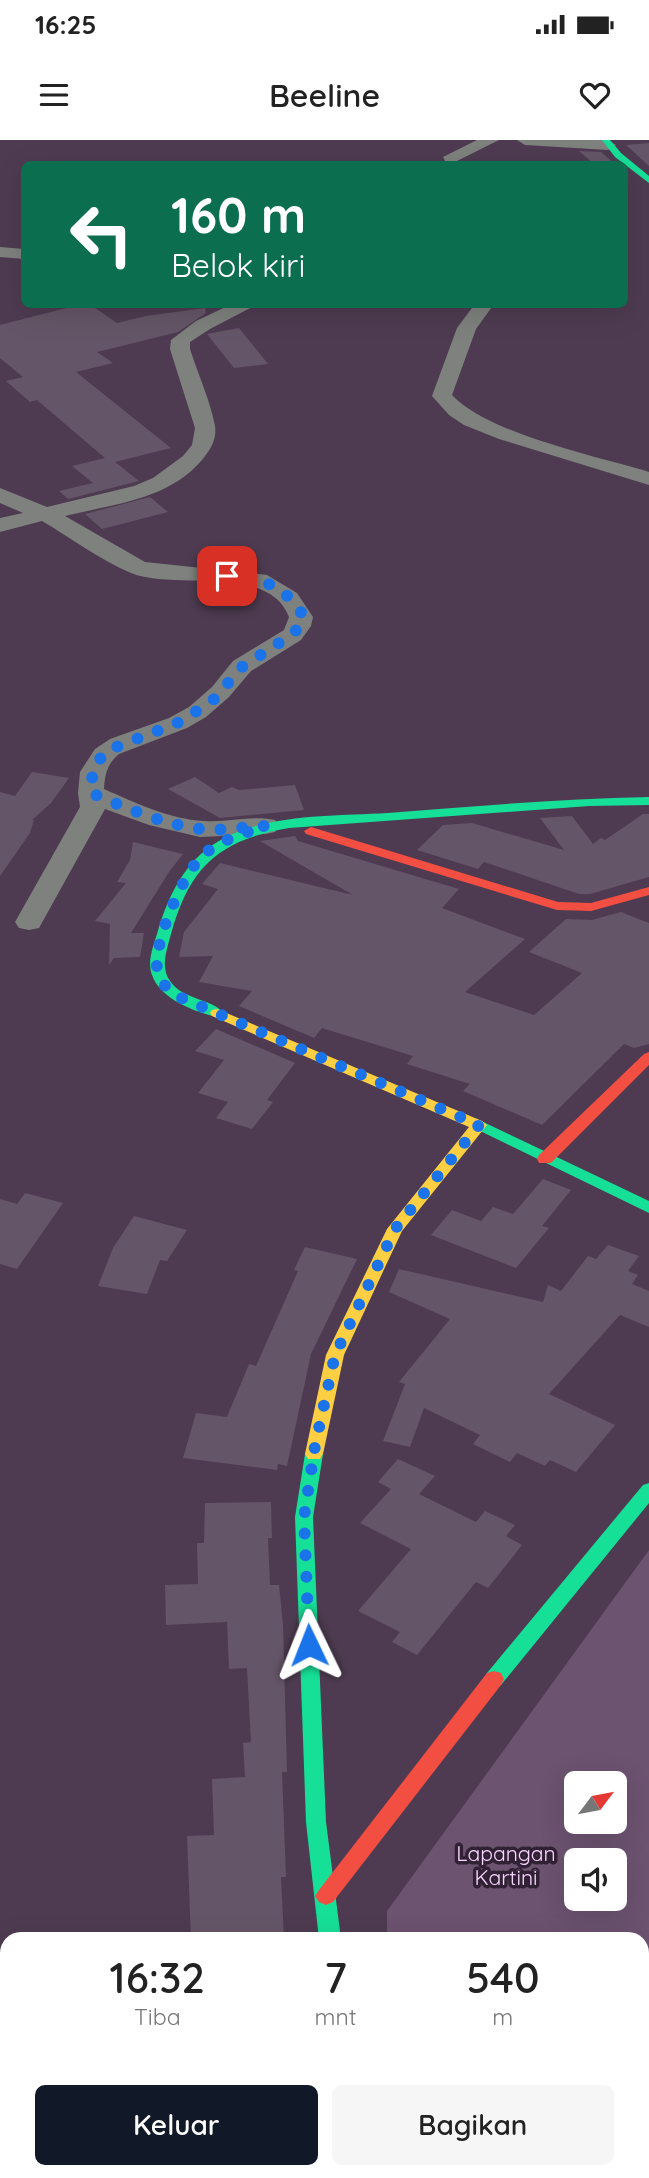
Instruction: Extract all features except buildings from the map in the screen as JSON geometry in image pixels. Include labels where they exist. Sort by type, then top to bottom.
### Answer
[{"type":"street","points":[[458,161],[452,157],[491,140]]},
{"type":"street","points":[[525,140],[607,142],[649,180]]},
{"type":"street","points":[[0,252],[21,254]]},
{"type":"street","points":[[0,525],[47,515],[161,483],[190,460],[202,446],[205,428],[182,357],[181,340],[203,325],[240,308]]},
{"type":"street","points":[[482,308],[467,328],[444,384],[442,396],[456,411],[471,421],[506,435],[649,479]]},
{"type":"street","points":[[0,495],[47,515],[139,568],[259,580],[284,593],[303,615],[303,622],[293,634],[242,667],[214,699],[199,710],[182,721],[106,751],[93,768],[93,807],[29,922]]},
{"type":"street","points":[[91,793],[128,809],[203,829],[407,814],[649,801]]},
{"type":"street","points":[[649,891],[591,907],[558,906],[277,825],[224,841],[202,856],[190,872],[166,919],[156,965],[167,989],[217,1015],[366,1075],[479,1125],[649,1208]]},
{"type":"street","points":[[545,1159],[649,1057]]},
{"type":"street","points":[[329,1932],[316,1822],[304,1517],[315,1446],[335,1355],[395,1229],[479,1125]]},
{"type":"street","points":[[326,1896],[512,1657],[649,1490]]},
{"type":"green space","name":"Lapangan Kartini","points":[[649,1550],[649,1932],[387,1932],[387,1911]]},
{"type":"traffic: fast","points":[[606,140],[625,161]]},
{"type":"traffic: fast","points":[[628,163],[649,180]]},
{"type":"traffic: fast","points":[[217,1013],[187,1001],[167,987],[159,975],[158,963],[171,909],[180,888],[192,870],[222,844],[264,828],[289,824],[589,802],[649,801]]},
{"type":"traffic: fast","points":[[477,1124],[649,1208]]},
{"type":"traffic: fast","points":[[314,1454],[304,1517],[316,1822],[329,1932]]},
{"type":"traffic: fast","points":[[494,1679],[649,1490]]},
{"type":"traffic: slow","points":[[217,1013],[477,1124]]},
{"type":"traffic: slow","points":[[314,1454],[335,1355],[395,1229],[479,1125]]},
{"type":"traffic: jam","points":[[311,831],[557,906],[591,907],[649,891]]},
{"type":"traffic: jam","points":[[545,1159],[649,1057]]},
{"type":"traffic: jam","points":[[326,1896],[494,1679]]},
{"type":"route","points":[[227,576],[259,580],[276,587],[291,599],[303,615],[303,622],[293,634],[242,667],[214,699],[182,721],[106,751],[93,768],[91,779],[91,793],[128,809],[180,825],[203,829],[266,826],[224,841],[202,856],[190,872],[166,919],[156,965],[159,976],[167,989],[217,1015],[366,1075],[479,1125],[395,1229],[335,1355],[315,1446],[304,1517],[309,1645]]}]
